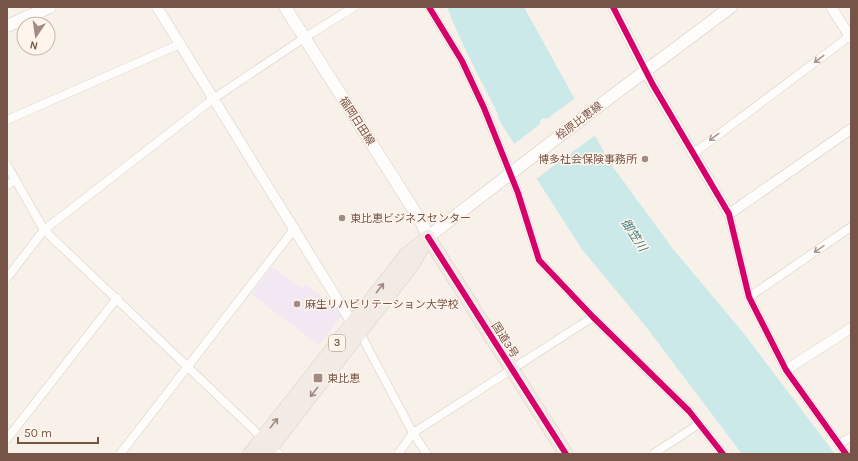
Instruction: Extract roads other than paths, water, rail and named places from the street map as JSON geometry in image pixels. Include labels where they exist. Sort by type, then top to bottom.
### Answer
[{"type":"highway","name":"3","points":[[250,454],[270,448],[356,328],[406,254],[428,237]]},
{"type":"highway","name":"国道3号","points":[[428,237],[566,454]]},
{"type":"main road","points":[[7,26],[50,7]]},
{"type":"main road","name":"福岡日田線","points":[[285,7],[422,222],[428,237]]},
{"type":"main road","name":"桧原比恵線","points":[[428,237],[510,173],[731,7]]},
{"type":"street","points":[[157,7],[356,328],[413,433],[427,454]]},
{"type":"street","points":[[7,278],[44,230],[213,98],[354,7]]},
{"type":"street","points":[[429,7],[462,61],[510,173],[539,260],[593,317],[689,411],[723,454]]},
{"type":"street","points":[[613,7],[646,71],[728,214],[749,297],[786,370],[846,454]]},
{"type":"street","points":[[694,153],[851,36],[831,7]]},
{"type":"street","points":[[7,120],[180,44]]},
{"type":"street","points":[[728,214],[851,129]]},
{"type":"street","points":[[7,165],[44,230],[188,367],[270,448]]},
{"type":"street","points":[[7,185],[15,180]]},
{"type":"street","points":[[749,297],[851,227]]},
{"type":"street","points":[[120,454],[294,228]]},
{"type":"street","points":[[7,439],[116,298]]},
{"type":"street","points":[[398,454],[413,433],[593,317]]},
{"type":"street","points":[[786,370],[851,328]]},
{"type":"street","points":[[653,454],[699,424]]},
{"type":"street","points":[[839,444],[851,437]]},
{"type":"water","name":"御笠川","points":[[447,7],[524,7],[610,163],[673,249],[745,335],[835,454],[742,454],[647,328],[581,248],[499,120],[498,114],[452,21]]},
{"type":"place","name":"博多社会保険事務所","points":[[645,159]]},
{"type":"place","name":"東比恵ビジネスセンター","points":[[342,218]]},
{"type":"place","name":"麻生リハビリテーション大学校","points":[[297,304]]},
{"type":"place","name":"東比恵","points":[[318,378]]}]
